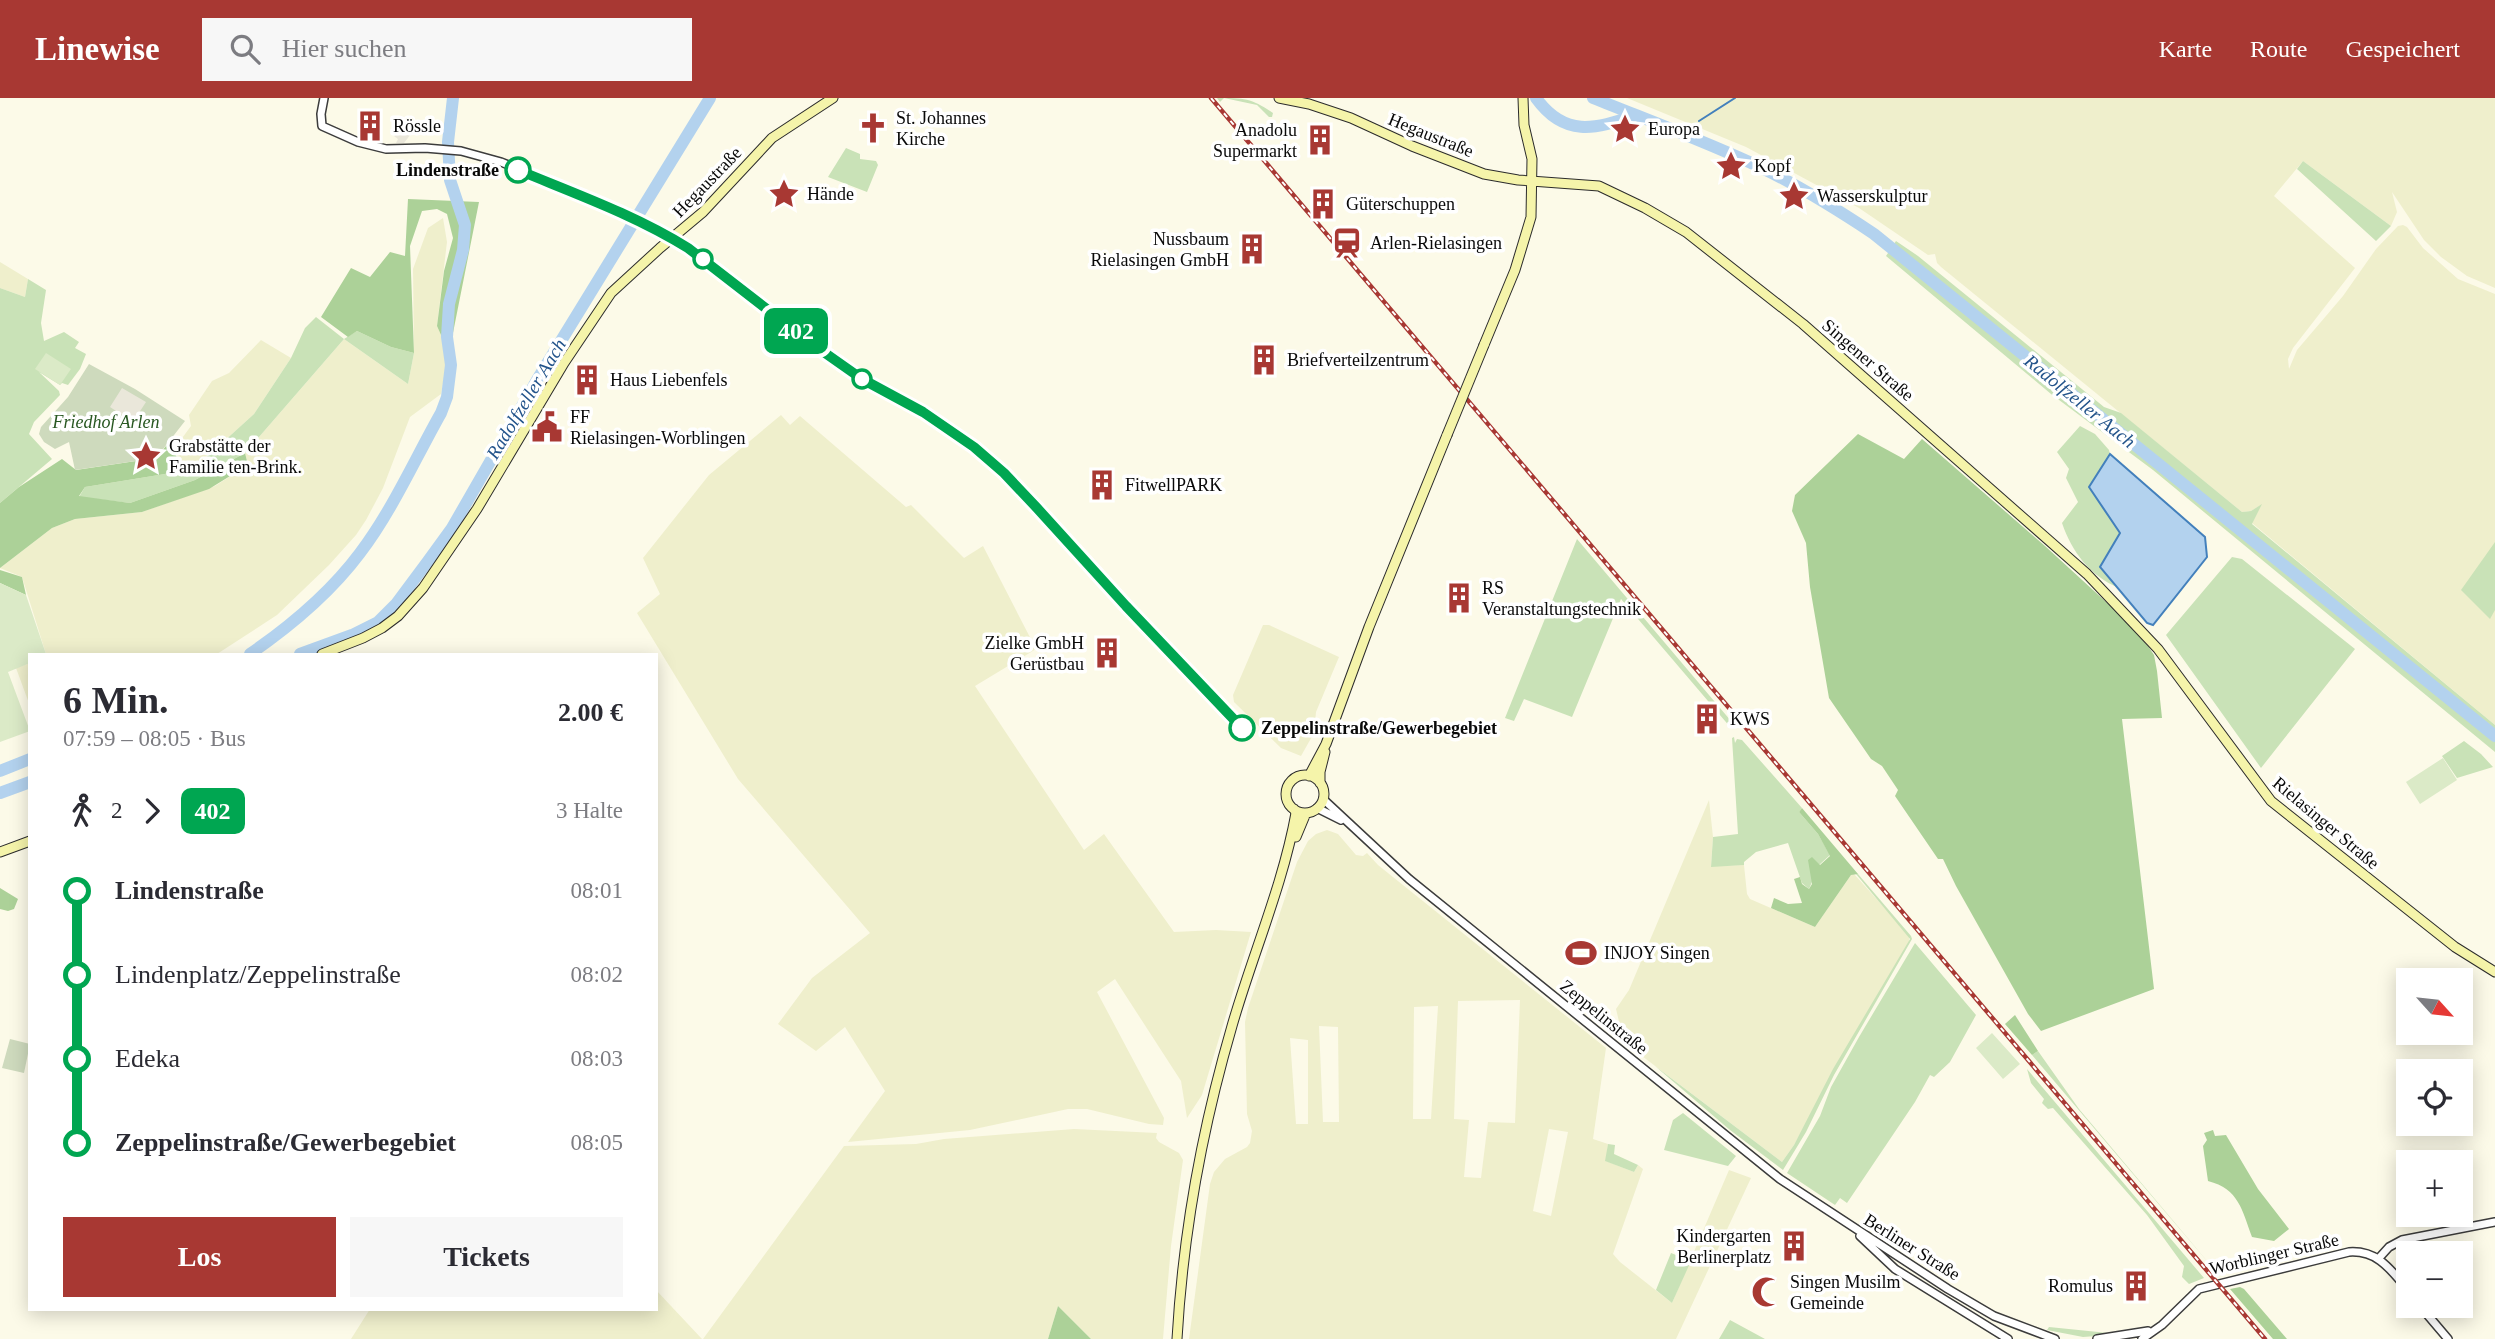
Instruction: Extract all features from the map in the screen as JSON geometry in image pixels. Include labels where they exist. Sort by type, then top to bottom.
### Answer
[{"type":"main road","name":"Hegaustraße","points":[[325,653],[363,638],[398,616],[423,588],[477,509],[598,310],[628,276],[703,212],[772,138],[833,98]]},
{"type":"main road","name":"Hegaustraße","points":[[1279,98],[1309,104],[1350,118],[1483,174],[1532,180]]},
{"type":"main road","points":[[1309,776],[1326,744],[1359,652],[1528,231],[1533,198],[1532,159],[1522,103]]},
{"type":"main road","name":"Singener Straße","points":[[1532,180],[1599,186],[1686,232],[1803,324],[2087,573],[2144,631]]},
{"type":"main road","name":"Rielasinger Straße","points":[[2144,631],[2267,797],[2455,947],[2495,972]]},
{"type":"main road","points":[[1288,851],[1306,813],[1320,804],[1320,772],[1325,759],[1326,744]]},
{"type":"main road","points":[[1177,1339],[1186,1240],[1206,1125],[1233,1024],[1288,851],[1296,813],[1287,797],[1287,787],[1298,776],[1309,776],[1320,783]]},
{"type":"main road","points":[[1294,809],[1306,813]]},
{"type":"main road","points":[[0,852],[28,842]]},
{"type":"street","points":[[324,98],[322,126],[358,142],[386,149],[453,151],[501,162],[630,215],[672,238]]},
{"type":"street","name":"Zeppelinstraße","points":[[1320,804],[1751,1157],[1800,1194],[1850,1226]]},
{"type":"street","points":[[2396,1277],[2379,1258],[2389,1247],[2402,1240],[2495,1222]]},
{"type":"street","name":"Berliner Straße","points":[[1850,1226],[1895,1269],[2008,1339]]},
{"type":"street","name":"Berliner Straße","points":[[1850,1226],[1994,1316],[2055,1339]]},
{"type":"street","name":"Worblinger Straße","points":[[2142,1339],[2167,1320],[2199,1289],[2206,1286],[2349,1252],[2362,1251],[2379,1258]]},
{"type":"street","points":[[2430,1318],[2448,1339]]},
{"type":"street","points":[[2097,1339],[2151,1331]]},
{"type":"green space","points":[[1224,98],[1259,104],[1273,113],[1272,117],[1257,105]]},
{"type":"green space","points":[[1627,98],[2495,98],[2495,288],[2467,276],[2441,257],[2424,240],[2392,192],[2397,212],[2391,226],[2303,161],[2274,196],[2355,268],[2293,348],[2288,359],[2289,369],[2297,350],[2343,296],[2376,249],[2398,226],[2407,227],[2423,248],[2458,279],[2495,294],[2495,725],[2252,523],[2261,505],[2251,511],[2242,512],[1941,267],[1935,254],[1928,255],[1859,208],[1746,147]]},
{"type":"green space","points":[[846,148],[860,154],[860,159],[876,161],[878,165],[867,192],[828,177]]},
{"type":"green space","points":[[2303,161],[2391,226],[2376,241],[2297,169]]},
{"type":"green space","points":[[408,199],[479,202],[449,353],[437,326],[444,271],[453,238],[447,214],[437,209],[422,211],[410,246],[414,353],[391,347],[357,331],[348,337],[321,317],[351,268],[370,277],[390,252],[405,256]]},
{"type":"green space","points":[[443,218],[447,242],[437,326],[449,353],[441,394],[410,417],[383,488],[356,535],[277,615],[219,653],[46,653],[22,577],[0,568],[52,528],[75,519],[142,512],[215,486],[248,465],[245,453],[344,339],[408,384],[414,353],[413,269],[428,228]]},
{"type":"green space","points":[[1896,241],[2104,407],[2121,413],[2242,512],[2251,511],[2262,504],[2252,524],[2495,725],[2495,752],[2153,470],[2051,394],[1886,256]]},
{"type":"green space","points":[[0,262],[28,279],[25,297],[0,288]]},
{"type":"green space","points":[[28,279],[46,290],[41,323],[44,341],[64,332],[79,342],[75,348],[86,354],[80,369],[68,385],[60,385],[39,372],[60,395],[34,422],[29,434],[52,459],[0,503],[0,288],[25,297]]},
{"type":"green space","points":[[316,317],[344,339],[245,453],[195,480],[130,503],[79,497],[85,487],[165,474],[180,468],[189,473],[254,414],[291,358],[305,328]]},
{"type":"green space","points":[[357,331],[391,347],[414,353],[408,384],[344,339]]},
{"type":"green space","points":[[261,340],[291,358],[254,414],[189,473],[180,468],[174,449],[191,426],[189,415],[212,381],[229,373]]},
{"type":"green space","points":[[46,353],[71,369],[60,385],[35,369]]},
{"type":"green space","name":"Friedhof Arlen","points":[[89,364],[185,421],[156,458],[75,470],[69,442],[55,449],[44,442],[39,434],[41,427],[68,397]]},
{"type":"green space","points":[[781,415],[790,425],[800,416],[906,507],[911,505],[964,558],[983,546],[1036,649],[975,686],[1084,850],[1104,834],[1174,932],[1251,932],[1202,1095],[1187,1118],[1181,1081],[1115,979],[1097,992],[1164,1118],[1163,1125],[1087,1109],[1068,1109],[970,1130],[848,1142],[885,1091],[845,1027],[816,1051],[778,1024],[812,978],[870,933],[738,779],[637,613],[660,594],[643,558],[709,475]]},
{"type":"green space","points":[[2080,426],[2095,434],[2109,450],[2125,534],[2119,588],[2099,577],[2083,562],[2062,523],[2078,502],[2066,478],[2069,469],[2057,452]]},
{"type":"green space","points":[[1858,434],[1904,459],[1922,439],[2117,612],[2154,655],[2162,718],[2122,719],[2154,989],[2041,1031],[2028,1014],[1943,859],[1938,859],[1895,796],[1898,790],[1882,766],[1871,759],[1829,698],[1810,587],[1806,543],[1792,511],[1795,495]]},
{"type":"green space","points":[[171,440],[180,468],[165,474],[85,487],[79,496],[130,503],[195,480],[245,453],[248,465],[209,489],[142,512],[75,519],[52,528],[0,568],[0,503],[19,487],[62,459],[76,470],[156,458]]},
{"type":"green space","points":[[1577,539],[1731,721],[1731,728],[1621,599],[1572,717],[1524,699],[1514,721],[1505,718]]},
{"type":"green space","points":[[2495,542],[2495,610],[2490,619],[2461,590]]},
{"type":"green space","points":[[2232,557],[2242,559],[2355,649],[2261,768],[2166,635]]},
{"type":"green space","points":[[0,570],[22,577],[26,595],[0,583]]},
{"type":"green space","points":[[0,583],[26,595],[46,653],[28,653],[28,664],[8,672],[28,732],[0,742]]},
{"type":"green space","points":[[1263,625],[1269,625],[1339,657],[1316,712],[1314,733],[1301,756],[1281,748],[1234,702],[1233,695]]},
{"type":"green space","points":[[28,664],[28,701],[16,668]]},
{"type":"green space","points":[[1734,737],[1735,743],[1737,739],[1742,740],[1802,808],[1799,812],[1818,834],[1830,855],[1819,865],[1809,889],[1802,883],[1788,843],[1756,852],[1744,865],[1711,867],[1713,837],[1738,834]]},
{"type":"green space","points":[[2464,741],[2493,767],[2457,778],[2442,756]]},
{"type":"green space","points":[[2443,758],[2457,780],[2420,804],[2406,782]]},
{"type":"green space","points":[[1709,800],[1713,837],[1711,866],[1744,865],[1750,899],[1815,927],[1854,874],[1909,935],[1909,942],[1782,1162],[1638,1053],[1623,1038],[1616,1009],[1629,990]]},
{"type":"green space","points":[[1802,808],[1858,874],[1851,875],[1815,927],[1771,908],[1774,898],[1788,904],[1802,903],[1794,879],[1800,877],[1802,884],[1809,889],[1812,884],[1808,860],[1812,857],[1820,865],[1830,856],[1818,834],[1799,812]]},
{"type":"green space","points":[[1327,830],[1338,834],[1356,855],[1363,856],[1367,853],[1378,865],[1606,1048],[1593,1139],[1608,1144],[1606,1161],[1634,1172],[1638,1165],[1643,1169],[1613,1254],[1672,1303],[1729,1170],[1751,1178],[1676,1339],[1189,1339],[1210,1184],[1214,1172],[1225,1159],[1250,1143],[1252,1131],[1247,1114],[1245,1022],[1248,1008],[1297,862],[1308,841]],"holes":[[[1520,1000],[1515,1123],[1488,1122],[1481,1178],[1464,1177],[1469,1120],[1454,1119],[1458,1001]],[[1438,1006],[1431,1119],[1413,1119],[1414,1007]],[[1319,1026],[1338,1027],[1339,1122],[1323,1122]],[[1290,1038],[1308,1040],[1308,1124],[1296,1124]],[[1549,1129],[1568,1132],[1551,1216],[1533,1211]]]},
{"type":"green space","points":[[1856,874],[1912,939],[1783,1170],[1730,1130],[1655,1066],[1782,1162],[1910,939]]},
{"type":"green space","points":[[0,888],[18,899],[14,909],[0,909]]},
{"type":"green space","points":[[1915,943],[1976,1015],[1950,1062],[1934,1077],[1930,1075],[1915,1102],[1847,1203],[1840,1198],[1835,1205],[1787,1173],[1820,1116],[1831,1087]]},
{"type":"green space","points":[[2015,1015],[2038,1051],[2032,1055],[2005,1024]]},
{"type":"green space","points":[[1992,1033],[2020,1064],[2003,1079],[1976,1048]]},
{"type":"green space","points":[[10,1039],[28,1044],[24,1073],[2,1068]]},
{"type":"green space","points":[[2038,1051],[2079,1109],[2218,1274],[2032,1055]]},
{"type":"green space","points":[[2027,1069],[2204,1278],[2189,1284],[2182,1277],[2184,1266],[2147,1215],[2053,1108],[2048,1109],[2042,1103],[2044,1099],[2031,1083]]},
{"type":"green space","points":[[1683,1113],[1736,1156],[1728,1166],[1664,1150],[1673,1120]]},
{"type":"green space","points":[[1074,1129],[1157,1133],[1159,1142],[1179,1153],[1183,1160],[1171,1246],[1163,1339],[1091,1339],[1058,1306],[1048,1339],[703,1339],[844,1146],[916,1144],[944,1139]]},
{"type":"green space","points":[[2213,1130],[2215,1136],[2226,1135],[2258,1189],[2289,1229],[2274,1241],[2252,1237],[2233,1195],[2227,1189],[2208,1181],[2203,1146],[2207,1140],[2204,1133]]},
{"type":"green space","points":[[1608,1144],[1615,1145],[1614,1154],[1638,1165],[1634,1172],[1605,1161]]},
{"type":"green space","points":[[1671,1253],[1691,1261],[1672,1303],[1656,1290]]},
{"type":"green space","points":[[2240,1287],[2287,1339],[2273,1339],[2230,1289]]},
{"type":"green space","points":[[658,1292],[702,1339],[351,1339],[369,1311],[658,1311]]},
{"type":"green space","points":[[1058,1306],[1091,1339],[1048,1339]]},
{"type":"green space","points":[[1730,1320],[1765,1339],[1719,1339]]},
{"type":"green space","points":[[2049,1327],[2109,1335],[2083,1337],[2047,1330]]},
{"type":"shaded area","points":[[398,125],[415,127],[414,130],[404,143],[396,143],[398,139],[394,136],[402,130]]},
{"type":"shaded area","points":[[122,388],[146,402],[133,422],[110,407]]},
{"type":"water","points":[[2110,454],[2205,537],[2207,557],[2153,625],[2147,623],[2100,567],[2120,533],[2089,487]]},
{"type":"waterway","name":"Radolfzeller Aach","points":[[251,653],[309,608],[360,553],[393,502],[447,397],[451,365],[447,337],[449,304],[463,250],[465,225],[450,180],[448,142],[453,98]]},
{"type":"waterway","name":"Radolfzeller Aach","points":[[303,653],[352,635],[378,622],[396,604],[428,561],[452,528],[537,380],[710,98]]},
{"type":"waterway","name":"Radolfzeller Aach","points":[[1536,98],[1558,119],[1581,127],[1607,124],[1635,115]]},
{"type":"waterway","name":"Radolfzeller Aach","points":[[1593,98],[1762,168],[1819,199],[1874,234],[2495,736]]},
{"type":"waterway","points":[[1699,121],[1735,98]]},
{"type":"waterway","name":"Radolfzeller Aach","points":[[0,771],[28,760]]},
{"type":"waterway","name":"Radolfzeller Aach","points":[[0,793],[28,783]]},
{"type":"railway","points":[[1211,98],[2265,1339]]},
{"type":"bus line","name":"402","points":[[518,170],[654,227],[688,248],[808,341],[862,379],[923,412],[974,447],[1004,473],[1242,728]]},
{"type":"place","name":"Rössle","points":[[370,126]]},
{"type":"place","name":"St. Johannes Kirche","points":[[873,128]]},
{"type":"place","name":"Europa","points":[[1625,129]]},
{"type":"place","name":"Anadolu Supermarkt","points":[[1320,140]]},
{"type":"place","name":"Kopf","points":[[1731,166]]},
{"type":"place","name":"Lindenstraße","points":[[518,170]]},
{"type":"place","name":"Hände","points":[[784,194]]},
{"type":"place","name":"Wasserskulptur","points":[[1794,196]]},
{"type":"place","name":"Güterschuppen","points":[[1323,204]]},
{"type":"place","name":"Arlen-Rielasingen","points":[[1347,243]]},
{"type":"place","name":"Nussbaum Rielasingen GmbH","points":[[1252,249]]},
{"type":"place","name":"Briefverteilzentrum","points":[[1264,360]]},
{"type":"place","name":"Haus Liebenfels","points":[[587,380]]},
{"type":"place","name":"FF Rielasingen-Worblingen","points":[[547,427]]},
{"type":"place","name":"Grabstätte der Familie ten-Brink.","points":[[146,456]]},
{"type":"place","name":"FitwellPARK","points":[[1102,485]]},
{"type":"place","name":"RS Veranstaltungstechnik","points":[[1459,598]]},
{"type":"place","name":"Zielke GmbH Gerüstbau","points":[[1107,653]]},
{"type":"place","name":"KWS","points":[[1707,719]]},
{"type":"place","name":"Zeppelinstraße/Gewerbegebiet","points":[[1242,728]]},
{"type":"place","name":"INJOY Singen","points":[[1581,953]]},
{"type":"place","name":"Kindergarten Berlinerplatz","points":[[1794,1246]]},
{"type":"place","name":"Romulus","points":[[2136,1286]]},
{"type":"place","name":"Singen Musilm Gemeinde","points":[[1767,1292]]}]
